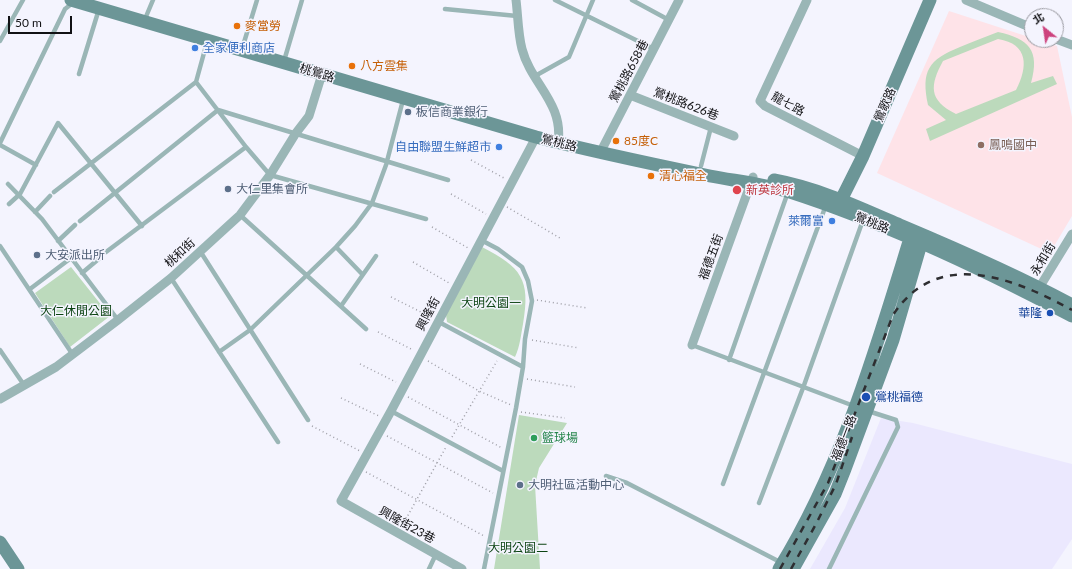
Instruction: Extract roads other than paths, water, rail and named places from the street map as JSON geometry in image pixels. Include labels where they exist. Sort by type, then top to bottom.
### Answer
[{"type":"main road","name":"桃鶯路","points":[[74,0],[536,137]]},
{"type":"main road","name":"鶯歌路","points":[[834,203],[863,156],[930,0]]},
{"type":"main road","name":"鶯桃路","points":[[536,137],[549,132],[559,139],[601,150],[790,187],[865,215],[1037,292],[1072,305]]},
{"type":"main road","name":"鶯桃路","points":[[601,150],[701,166],[752,180]]},
{"type":"main road","name":"福德一路","points":[[785,567],[861,409],[916,237]]},
{"type":"main road","name":"鶯桃路","points":[[1037,292],[1072,316]]},
{"type":"main road","points":[[0,542],[18,569]]},
{"type":"street","points":[[516,0],[522,50],[535,76],[554,107],[559,139]]},
{"type":"street","name":"鶯桃路658巷","points":[[601,150],[679,0]]},
{"type":"street","name":"龍七路","points":[[807,0],[760,101],[765,106],[863,156]]},
{"type":"street","points":[[966,0],[1024,25]]},
{"type":"street","name":"桃和街","points":[[0,399],[56,367],[118,320],[171,278],[240,214],[270,175],[296,133],[309,116],[322,74]]},
{"type":"street","name":"鶯桃路626巷","points":[[630,95],[734,136]]},
{"type":"street","name":"興隆街","points":[[341,501],[380,432],[437,321],[536,137]]},
{"type":"street","name":"福德五街","points":[[692,345],[752,180]]},
{"type":"street","name":"永和街","points":[[1037,292],[1072,234]]},
{"type":"street","name":"興隆街23巷","points":[[341,501],[462,569]]},
{"type":"lane","points":[[0,41],[23,0]]},
{"type":"lane","points":[[36,165],[0,144],[66,9],[74,0]]},
{"type":"lane","points":[[144,21],[153,0]]},
{"type":"lane","points":[[241,50],[257,0]]},
{"type":"lane","points":[[284,63],[302,0]]},
{"type":"lane","points":[[555,0],[654,49]]},
{"type":"lane","points":[[535,76],[569,57],[593,0]]},
{"type":"lane","points":[[632,0],[669,20]]},
{"type":"lane","points":[[79,74],[99,8]]},
{"type":"lane","points":[[445,9],[518,16]]},
{"type":"lane","points":[[35,212],[52,194],[196,82],[207,40]]},
{"type":"lane","points":[[196,82],[246,147],[270,175],[426,219]]},
{"type":"lane","points":[[219,352],[250,330],[336,247],[355,226],[372,203],[387,160],[404,98]]},
{"type":"lane","points":[[218,110],[387,160],[448,180]]},
{"type":"lane","points":[[80,221],[218,110]]},
{"type":"lane","points":[[9,204],[19,195],[58,122],[142,226]]},
{"type":"lane","points":[[701,166],[711,127]]},
{"type":"lane","points":[[106,252],[246,147]]},
{"type":"lane","points":[[8,184],[35,212],[118,320]]},
{"type":"lane","points":[[729,360],[790,187]]},
{"type":"lane","points":[[723,484],[765,374],[834,203]]},
{"type":"lane","points":[[240,214],[366,329]]},
{"type":"lane","points":[[759,503],[803,388],[865,215]]},
{"type":"lane","points":[[58,241],[75,225]]},
{"type":"lane","points":[[481,240],[498,249],[522,267],[528,281],[532,299],[525,339],[523,367],[484,569]]},
{"type":"lane","points":[[0,246],[30,289],[72,355]]},
{"type":"lane","points":[[336,247],[362,274]]},
{"type":"lane","points":[[200,251],[308,420]]},
{"type":"lane","points":[[82,273],[101,256]]},
{"type":"lane","points":[[341,306],[376,256]]},
{"type":"lane","points":[[30,289],[71,258]]},
{"type":"lane","points":[[171,278],[278,442]]},
{"type":"lane","points":[[437,321],[523,367]]},
{"type":"lane","points":[[692,345],[803,388],[896,420],[898,427],[829,569]]},
{"type":"lane","points":[[0,350],[24,386]]},
{"type":"lane","points":[[391,411],[503,471]]},
{"type":"lane","points":[[606,476],[627,482],[785,567]]},
{"type":"lane","points":[[429,569],[436,554]]},
{"type":"railway","points":[[780,569],[828,483],[893,315],[911,294],[932,281],[954,275],[978,275],[1002,280],[1026,288],[1050,298],[1072,310]]},
{"type":"railway","points":[[791,569],[836,484],[852,437]]},
{"type":"place","name":"麥當勞","points":[[237,26]]},
{"type":"place","name":"全家便利商店","points":[[195,48]]},
{"type":"place","name":"八方雲集","points":[[352,66]]},
{"type":"place","name":"板信商業銀行","points":[[408,112]]},
{"type":"place","name":"85度C","points":[[616,141]]},
{"type":"place","name":"鳳鳴國中","points":[[981,145]]},
{"type":"place","name":"自由聯盟生鮮超市","points":[[499,147]]},
{"type":"place","name":"清心福全","points":[[651,176]]},
{"type":"place","name":"大仁里集會所","points":[[228,189]]},
{"type":"place","name":"新英診所","points":[[737,190]]},
{"type":"place","name":"萊爾富","points":[[832,221]]},
{"type":"place","name":"大安派出所","points":[[37,255]]},
{"type":"place","name":"華隆","points":[[1050,313]]},
{"type":"place","name":"鶯桃福德","points":[[866,397]]},
{"type":"place","name":"籃球場","points":[[534,438]]},
{"type":"place","name":"大明社區活動中心","points":[[520,485]]},
{"type":"park label","name":"大明公園一","points":[[491,303]]},
{"type":"park label","name":"大仁休閒公園","points":[[76,311]]},
{"type":"park label","name":"大明公園二","points":[[518,548]]}]
